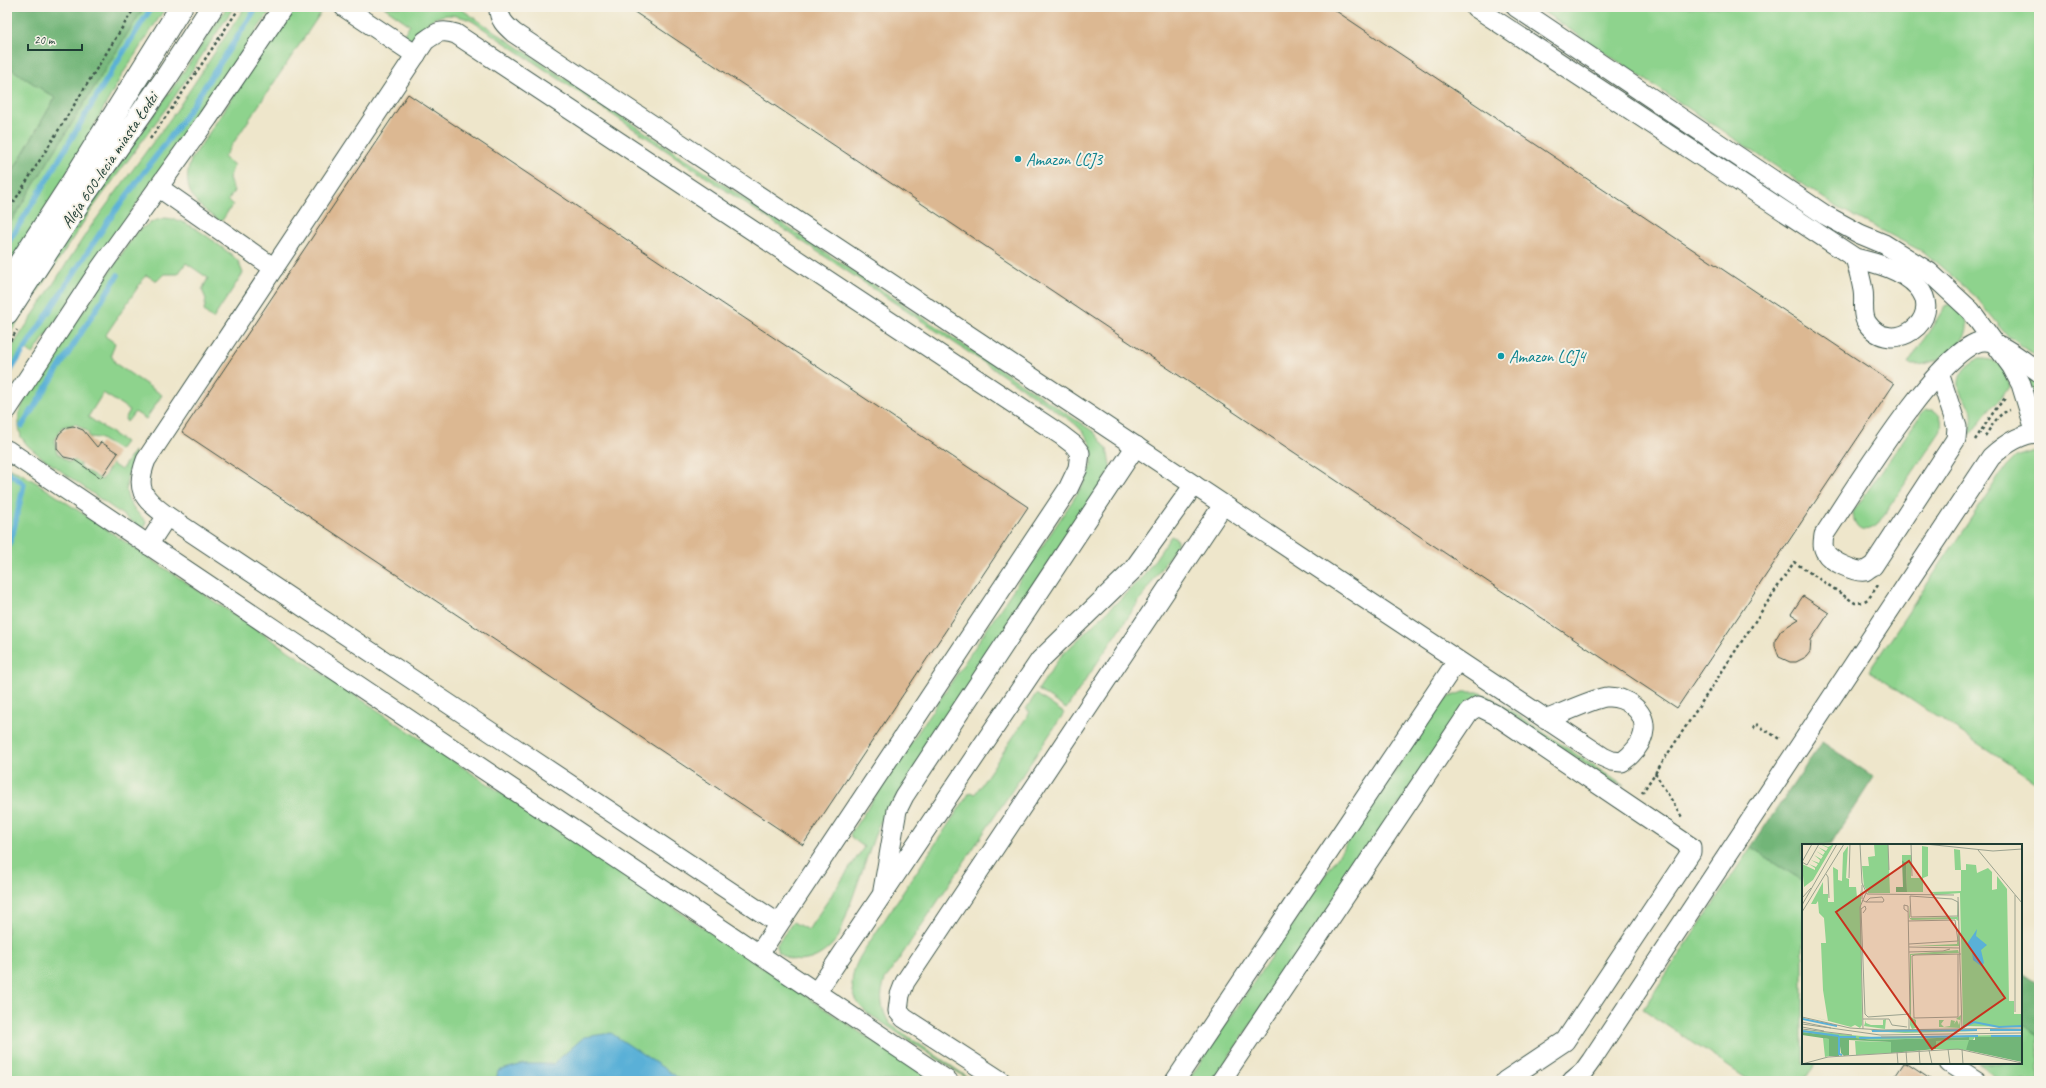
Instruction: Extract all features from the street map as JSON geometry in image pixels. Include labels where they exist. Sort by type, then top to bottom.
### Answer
[{"type":"main road","name":"Aleja 600-lecia miasta Łodzi","points":[[7,283],[68,190],[181,7]]},
{"type":"main road","name":"Aleja 600-lecia miasta Łodzi","points":[[7,313],[82,198],[166,78],[212,7]]},
{"type":"street","points":[[7,410],[97,273],[204,124],[283,7]]},
{"type":"street","points":[[344,7],[416,55]]},
{"type":"street","points":[[499,7],[498,12],[504,24],[514,32],[1136,446],[1223,505],[1603,758],[1622,762],[1630,756],[1640,742],[1644,729],[1642,718],[1635,708],[1622,699],[1605,696],[1546,720]]},
{"type":"street","points":[[1475,7],[1855,258],[1870,261],[1901,274],[1918,287],[1925,299],[1925,312],[1920,324],[1914,330],[1907,335],[1894,338],[1883,335],[1872,328],[1867,322],[1864,315],[1864,292],[1855,258]]},
{"type":"street","points":[[1516,7],[1826,215],[1860,234],[1884,244],[1929,272],[1970,312],[2012,367],[2022,387],[2038,433],[2025,435],[2012,441],[2002,447],[1991,457],[1591,1061],[1583,1072],[1572,1081]]},
{"type":"street","points":[[759,954],[779,924],[1068,489],[1078,468],[1080,453],[1074,445],[1061,435],[456,34],[445,30],[437,32],[425,41],[146,460],[140,475],[140,488],[149,503],[167,516],[779,924]]},
{"type":"street","points":[[158,187],[274,268]]},
{"type":"street","points":[[1939,373],[1957,428],[1956,439],[1873,566],[1865,571],[1855,570],[1826,555],[1822,543],[1824,535],[1912,404],[1939,373],[1972,345],[1983,340],[1993,342],[2039,372]]},
{"type":"street","points":[[881,897],[897,810],[904,796],[1136,446]]},
{"type":"street","points":[[7,450],[948,1081]]},
{"type":"street","points":[[816,993],[1040,660],[1132,571],[1194,485]]},
{"type":"street","points":[[1001,1081],[904,1018],[898,1011],[900,995],[913,971],[1223,505]]},
{"type":"street","points":[[148,545],[167,516]]},
{"type":"street","points":[[1175,1081],[1457,661]]},
{"type":"street","points":[[1221,1081],[1469,712],[1478,706],[1485,708],[1632,807],[1687,842],[1691,847],[1691,852],[1565,1041],[1508,1080]]},
{"type":"street","points":[[1952,1064],[1977,1081]]},
{"type":"path","points":[[7,212],[135,7]]},
{"type":"path","points":[[1973,443],[2002,402],[2013,391],[2022,387]]},
{"type":"path","points":[[1632,807],[1794,562],[1855,603],[1862,603],[1869,599],[1882,580]]},
{"type":"green space","points":[[7,7],[144,7],[7,228],[7,181],[55,98],[7,66]]},
{"type":"green space","points":[[144,7],[166,7],[122,75],[65,178],[7,269],[7,228]]},
{"type":"green space","points":[[227,7],[234,7],[173,99],[92,209],[7,338],[7,328],[34,287],[173,88]]},
{"type":"green space","points":[[245,7],[273,7],[33,354],[23,348],[7,373],[7,355],[89,229],[176,111]]},
{"type":"green space","points":[[293,7],[319,7],[322,11],[224,157],[234,165],[229,178],[234,191],[228,200],[233,204],[221,222],[204,210],[192,196],[189,189],[188,180],[188,171],[191,160]]},
{"type":"green space","points":[[384,7],[458,7],[1094,432],[1107,449],[1111,470],[878,826],[839,936],[826,950],[811,959],[803,961],[785,957],[777,951],[777,944],[793,922],[808,930],[864,847],[851,837],[850,834],[1083,485],[1088,475],[1093,458],[1089,442],[1085,434],[1070,420],[472,21],[458,16],[444,15],[426,24],[415,38],[409,40],[403,35],[410,25]]},
{"type":"green space","points":[[1536,7],[2039,7],[2039,339],[2037,342],[2039,344],[2039,358],[2008,336],[1975,296],[1925,253],[1837,207]]},
{"type":"green space","points":[[7,66],[55,98],[7,181]]},
{"type":"green space","points":[[165,218],[183,223],[208,237],[238,261],[243,273],[213,319],[204,311],[206,299],[202,290],[208,278],[186,263],[178,274],[164,274],[157,281],[146,275],[105,336],[115,343],[111,355],[116,364],[162,395],[146,419],[135,412],[127,422],[125,419],[130,410],[103,393],[88,417],[125,442],[119,450],[99,438],[89,437],[88,432],[76,424],[62,427],[54,440],[57,453],[69,462],[80,459],[80,467],[102,480],[112,464],[121,470],[134,451],[126,487],[130,503],[146,522],[145,527],[141,528],[28,446],[21,437],[19,413],[26,397],[135,234],[156,220]]},
{"type":"green space","points":[[1946,305],[1953,305],[1961,311],[1967,323],[1966,333],[1960,343],[1941,358],[1929,363],[1918,365],[1908,364]]},
{"type":"green space","points":[[1979,359],[1992,360],[1997,363],[2004,370],[2010,387],[1985,415],[1970,435],[1972,413],[1961,394],[1959,382],[1965,368],[1969,364]]},
{"type":"green space","points":[[2021,368],[2039,379],[2039,407]]},
{"type":"green space","points":[[1926,410],[1933,410],[1940,417],[1940,432],[1877,525],[1864,530],[1860,528],[1857,526],[1853,518],[1853,512],[1922,413]]},
{"type":"green space","points":[[2039,451],[2039,784],[1869,671],[2004,469],[2016,457]]},
{"type":"green space","points":[[7,468],[20,473],[37,483],[933,1081],[7,1081]]},
{"type":"green space","points":[[1171,536],[1177,539],[1177,545],[1066,709],[1038,690],[1060,657],[1143,577]]},
{"type":"green space","points":[[1463,692],[1478,692],[1492,698],[1624,786],[1612,782],[1489,700],[1480,697],[1469,700],[1213,1081],[1188,1081],[1436,709],[1447,698]]},
{"type":"green space","points":[[1036,694],[1064,713],[885,980],[883,986],[882,1003],[890,1024],[973,1081],[971,1081],[866,1012],[855,998],[852,983],[853,975],[855,967],[863,952],[970,792],[975,794],[1030,712],[1026,709]]},
{"type":"green space","points":[[1822,742],[1874,777],[1831,844],[1802,844],[1802,880],[1751,847]]},
{"type":"green space","points":[[1751,847],[1802,880],[1802,1064],[1815,1064],[1804,1081],[1750,1081],[1643,1009]]},
{"type":"green space","points":[[2022,973],[2039,984],[2039,1035],[2022,1024]]},
{"type":"green space","points":[[2022,1024],[2039,1035],[2039,1081],[2004,1081],[1979,1064],[2022,1064]]},
{"type":"water","points":[[611,1033],[683,1081],[496,1081],[498,1071],[523,1064],[553,1064],[584,1037]]},
{"type":"building","name":"Amazon LCJ4","points":[[627,7],[1330,7],[1894,384],[1677,708]]},
{"type":"building","points":[[408,94],[1028,507],[803,845],[182,432]]},
{"type":"building","points":[[73,426],[83,430],[97,447],[101,442],[118,453],[101,478],[73,459],[64,457],[57,449],[57,439],[59,434],[67,427]]},
{"type":"building","points":[[1803,596],[1829,613],[1811,640],[1810,652],[1806,657],[1796,662],[1790,662],[1779,657],[1775,646],[1775,640],[1781,630],[1799,619],[1791,614]]},
{"type":"building","points":[[1903,1064],[1908,1064],[1933,1081],[1892,1081]]},
{"type":"waterway","points":[[7,244],[152,7]]},
{"type":"waterway","points":[[7,376],[108,221],[180,124],[257,7]]},
{"type":"waterway","points":[[22,426],[118,275]]},
{"type":"waterway","points":[[7,550],[13,533],[24,484],[8,472]]},
{"type":"place","name":"Amazon LCJ3","points":[[1018,159]]},
{"type":"place","name":"Amazon LCJ4","points":[[1501,356]]}]
